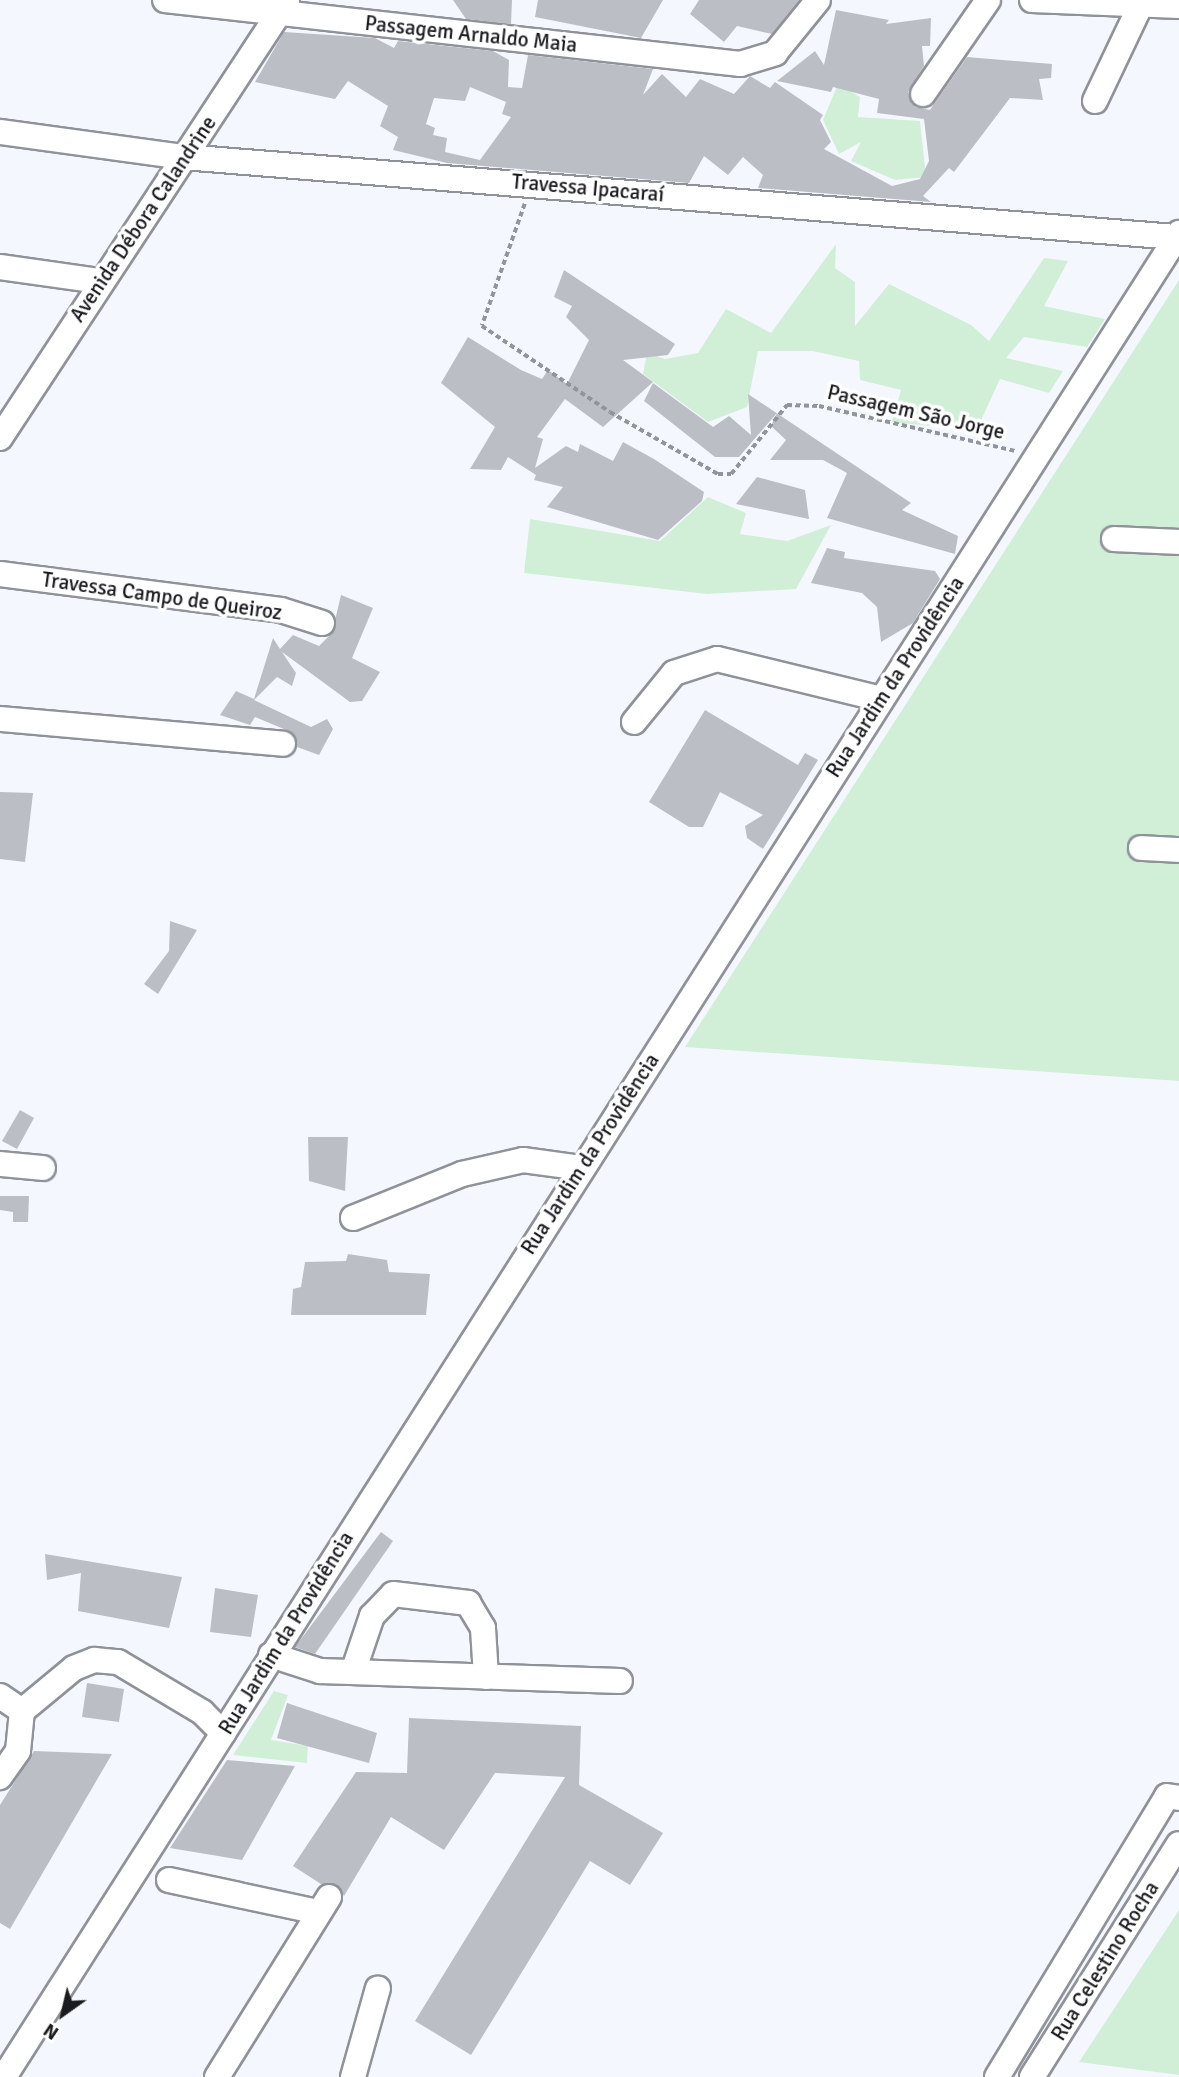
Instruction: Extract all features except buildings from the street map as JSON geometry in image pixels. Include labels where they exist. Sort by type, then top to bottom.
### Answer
[{"type":"street","name":"Passagem Arnaldo Maia","points":[[165,0],[283,6],[740,64],[775,53],[818,0]]},
{"type":"street","points":[[923,94],[988,0]]},
{"type":"street","points":[[1032,0],[1179,6]]},
{"type":"street","points":[[1095,101],[1141,4]]},
{"type":"street","name":"Avenida Débora Calandrine","points":[[3,429],[283,6]]},
{"type":"street","name":"Travessa Ipacaraí","points":[[0,132],[183,157],[534,182],[896,219],[1178,235]]},
{"type":"street","name":"Rua Jardim da Providência","points":[[4,2077],[1178,235]]},
{"type":"street","points":[[0,267],[100,281]]},
{"type":"street","points":[[1114,539],[1179,542]]},
{"type":"street","name":"Travessa Campo de Queiroz","points":[[0,574],[281,610],[322,623]]},
{"type":"street","points":[[634,722],[674,673],[717,659],[881,699]]},
{"type":"street","points":[[0,719],[283,744]]},
{"type":"street","points":[[1142,848],[1179,850]]},
{"type":"street","points":[[353,1218],[487,1168],[523,1160],[582,1168]]},
{"type":"street","points":[[0,1164],[43,1168]]},
{"type":"street","points":[[353,1672],[372,1616],[393,1594],[468,1603],[483,1628],[486,1677]]},
{"type":"street","points":[[271,1655],[306,1669],[620,1681]]},
{"type":"street","points":[[0,1777],[18,1751],[22,1711],[74,1668],[94,1660],[118,1662],[202,1712],[223,1733]]},
{"type":"street","points":[[0,1696],[22,1711]]},
{"type":"street","points":[[997,2077],[1175,1790]]},
{"type":"street","name":"Rua Celestino Rocha","points":[[1032,2077],[1179,1844]]},
{"type":"street","points":[[169,1880],[323,1904],[217,2077]]},
{"type":"street","points":[[353,2077],[378,1988]]},
{"type":"path","name":"Passagem São Jorge","points":[[534,182],[482,326],[662,444],[718,474],[731,474],[787,405],[819,406],[1038,456]]},
{"type":"green space","points":[[838,84],[860,97],[858,117],[920,121],[926,177],[895,180],[851,161],[861,142],[839,154],[823,120]]},
{"type":"green space","points":[[836,244],[835,268],[855,282],[855,326],[889,284],[971,325],[989,341],[1044,258],[1068,261],[1044,306],[1105,319],[1087,347],[1024,337],[1006,358],[1063,371],[1049,393],[1000,379],[977,429],[936,418],[930,426],[892,422],[901,390],[860,380],[859,361],[812,351],[758,351],[747,407],[708,422],[643,374],[647,353],[665,359],[698,353],[726,309],[771,333]]},
{"type":"green space","points":[[1179,280],[1179,1081],[685,1047]]},
{"type":"green space","points":[[708,497],[746,513],[740,534],[787,541],[831,525],[796,589],[707,594],[524,573],[530,519],[660,541]]},
{"type":"green space","points":[[274,1691],[288,1695],[271,1740],[308,1746],[307,1763],[233,1755]]},
{"type":"green space","points":[[1179,1910],[1179,2075],[1079,2062]]}]
